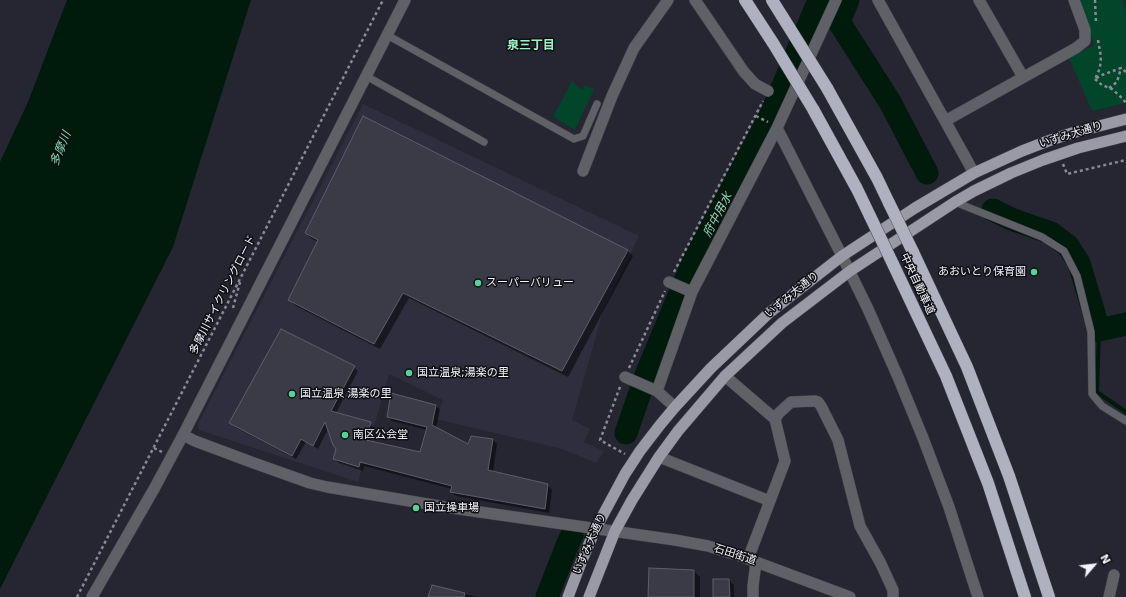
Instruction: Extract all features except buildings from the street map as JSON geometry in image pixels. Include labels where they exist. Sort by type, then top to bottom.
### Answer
[{"type":"highway","name":"中央自動車道","points":[[745,0],[813,109],[857,189],[946,376],[988,483],[1025,597]]},
{"type":"highway","name":"中央自動車道","points":[[772,0],[827,88],[877,178],[967,367],[1008,476],[1049,597]]},
{"type":"main road","name":"いずみ大通り","points":[[568,597],[596,528],[625,474],[675,407],[711,368],[769,313],[842,256],[915,208],[974,173],[1048,141],[1079,131],[1126,119]]},
{"type":"main road","name":"いずみ大通り","points":[[589,597],[615,531],[632,500],[659,457],[678,431],[725,376],[782,323],[850,271],[955,202],[1010,174],[1059,154],[1099,142],[1126,136]]},
{"type":"street","points":[[92,597],[183,435],[405,0]]},
{"type":"street","points":[[583,171],[612,96],[634,48],[668,0]]},
{"type":"street","points":[[695,0],[744,72],[755,84],[768,91]]},
{"type":"street","points":[[878,0],[974,173]]},
{"type":"street","points":[[980,0],[1022,77]]},
{"type":"street","points":[[945,121],[1076,48],[1085,41],[1085,30],[1074,0]]},
{"type":"street","points":[[654,390],[689,290],[777,128],[832,2]]},
{"type":"street","points":[[777,128],[850,271],[889,357],[923,438],[949,507],[978,597]]},
{"type":"street","points":[[672,284],[689,290]]},
{"type":"street","points":[[725,376],[774,419],[785,461],[770,501],[752,560],[752,597]]},
{"type":"street","points":[[628,378],[654,390],[675,407]]},
{"type":"street","points":[[774,419],[791,402],[818,402],[838,440],[860,526],[893,590],[893,597]]},
{"type":"street","name":"石田街道","points":[[183,435],[195,441],[273,470],[321,486],[445,507],[596,528],[708,546],[752,560],[850,597]]},
{"type":"street","points":[[659,457],[770,501]]},
{"type":"street","points":[[1109,597],[1114,575]]},
{"type":"lane","points":[[387,35],[574,139],[583,136],[597,104]]},
{"type":"lane","points":[[366,76],[484,142]]},
{"type":"lane","points":[[955,202],[1042,237],[1064,251],[1077,276],[1091,332],[1092,394],[1102,406],[1126,421]]},
{"type":"path","name":"多摩川サイクリングロード","points":[[77,597],[383,0]]},
{"type":"path","points":[[1095,0],[1096,25]]},
{"type":"path","points":[[1095,79],[1100,68],[1101,57],[1098,37]]},
{"type":"path","points":[[1095,79],[1121,68]]},
{"type":"path","points":[[1121,68],[1126,72]]},
{"type":"path","points":[[1109,88],[1117,82],[1121,68]]},
{"type":"path","points":[[1095,79],[1122,98],[1126,103]]},
{"type":"path","points":[[625,454],[600,440],[672,284],[768,91]]},
{"type":"path","points":[[756,116],[760,119]]},
{"type":"path","points":[[1059,154],[1066,174],[1126,160]]},
{"type":"shaded area","points":[[363,104],[639,236],[604,308],[572,420],[590,429],[584,442],[604,451],[596,463],[562,449],[436,419],[443,400],[389,374],[358,482],[199,430],[198,424]]},
{"type":"green space","points":[[1080,0],[1123,0],[1126,13],[1126,103],[1092,111],[1069,58],[1094,45]]},
{"type":"green space","points":[[572,81],[582,90],[585,85],[594,89],[575,130],[553,117]]},
{"type":"water","name":"多摩川","points":[[67,0],[251,0],[173,247],[0,589],[0,162],[28,102]]},
{"type":"waterway","name":"府中用水","points":[[626,433],[646,375],[693,262],[772,112],[819,0]]},
{"type":"waterway","points":[[848,0],[839,22],[890,102],[927,173]]},
{"type":"waterway","points":[[993,210],[1011,219],[1051,233],[1068,246],[1079,263],[1099,330],[1126,324]]},
{"type":"waterway","points":[[1099,330],[1097,392],[1126,412]]},
{"type":"waterway","points":[[547,597],[572,535]]},
{"type":"place","name":"あおいとり保育園","points":[[1034,272]]},
{"type":"place","name":"スーパーバリュー","points":[[478,283]]},
{"type":"place","name":"国立温泉;湯楽の里","points":[[409,373]]},
{"type":"place","name":"国立温泉 湯楽の里","points":[[292,394]]},
{"type":"place","name":"南区公会堂","points":[[345,435]]},
{"type":"place","name":"国立操車場","points":[[416,508]]},
{"type":"district","name":"泉三丁目","points":[[531,46]]}]
